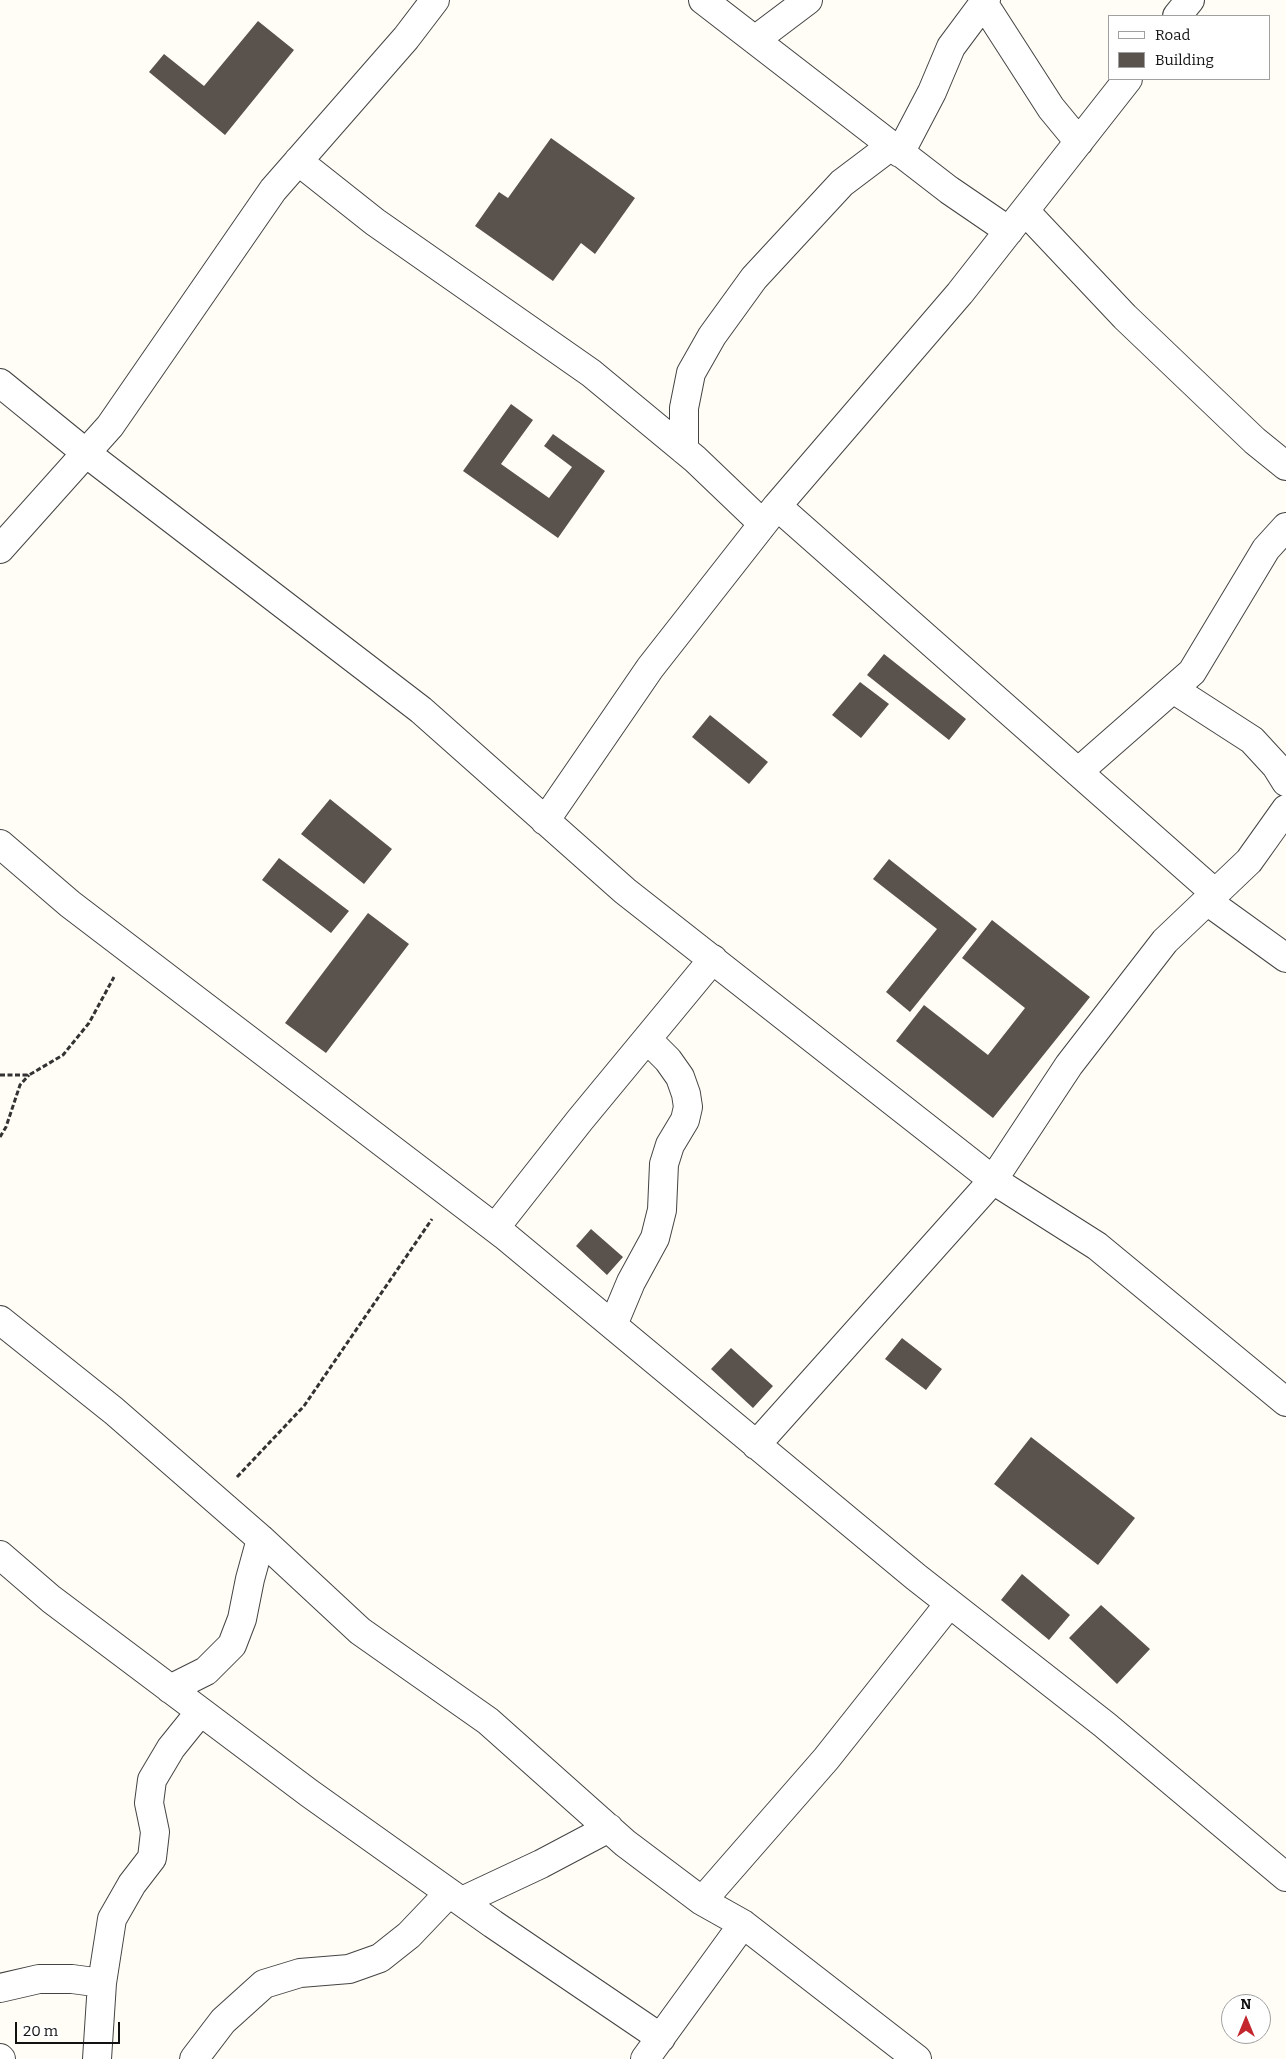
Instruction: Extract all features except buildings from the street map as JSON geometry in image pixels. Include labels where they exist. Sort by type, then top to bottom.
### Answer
[{"type":"street","points":[[0,548],[110,426],[273,190],[406,38],[435,0]]},
{"type":"street","points":[[703,0],[949,190],[1017,221],[1132,324],[1255,441],[1286,466]]},
{"type":"street","points":[[755,40],[808,0]]},
{"type":"street","points":[[1178,15],[1190,0]]},
{"type":"street","points":[[684,450],[684,408],[691,373],[712,336],[754,278],[842,183],[896,149],[932,92],[951,47],[985,2],[1051,108],[1079,142]]},
{"type":"street","points":[[546,820],[650,668],[770,515],[960,293],[1127,80]]},
{"type":"street","points":[[298,161],[375,222],[591,373],[684,450],[770,515],[1078,772],[1211,897],[1286,958]]},
{"type":"street","points":[[0,383],[86,453],[420,710],[625,891],[993,1180],[1097,1246],[1286,1402]]},
{"type":"street","points":[[1078,772],[1192,672],[1266,549],[1286,527]]},
{"type":"street","points":[[1173,689],[1252,740],[1276,766],[1286,782]]},
{"type":"street","points":[[756,1446],[993,1180],[1068,1065],[1165,941],[1249,861],[1286,809]]},
{"type":"street","points":[[0,844],[70,904],[495,1228],[756,1446],[949,1604],[1105,1726],[1286,1877]]},
{"type":"street","points":[[495,1228],[580,1120],[713,959]]},
{"type":"street","points":[[613,1325],[630,1282],[655,1238],[662,1210],[664,1164],[670,1145],[685,1120],[688,1108],[686,1094],[680,1077],[668,1060],[647,1040]]},
{"type":"street","points":[[0,1320],[114,1411],[261,1539],[360,1631],[488,1721],[609,1828],[702,1901],[743,1924],[917,2059]]},
{"type":"street","points":[[170,1689],[206,1672],[232,1645],[242,1619],[261,1539]]},
{"type":"street","points":[[0,1555],[51,1599],[200,1712],[309,1793],[456,1897],[653,2048],[743,1924]]},
{"type":"street","points":[[702,1901],[826,1759],[949,1604]]},
{"type":"street","points":[[97,2059],[102,1983],[112,1920],[132,1884],[152,1858],[155,1832],[149,1803],[152,1780],[171,1748],[200,1712]]},
{"type":"street","points":[[194,2059],[223,2021],[264,1984],[300,1973],[349,1969],[380,1958],[456,1897],[541,1864],[609,1828]]},
{"type":"street","points":[[0,1988],[39,1979],[72,1979],[102,1983]]},
{"type":"path","points":[[0,1137],[6,1127],[20,1085],[29,1075],[63,1055],[89,1023],[130,950]]},
{"type":"path","points":[[0,1075],[29,1075]]},
{"type":"path","points":[[217,1500],[256,1455],[304,1406],[411,1247],[451,1194]]}]
